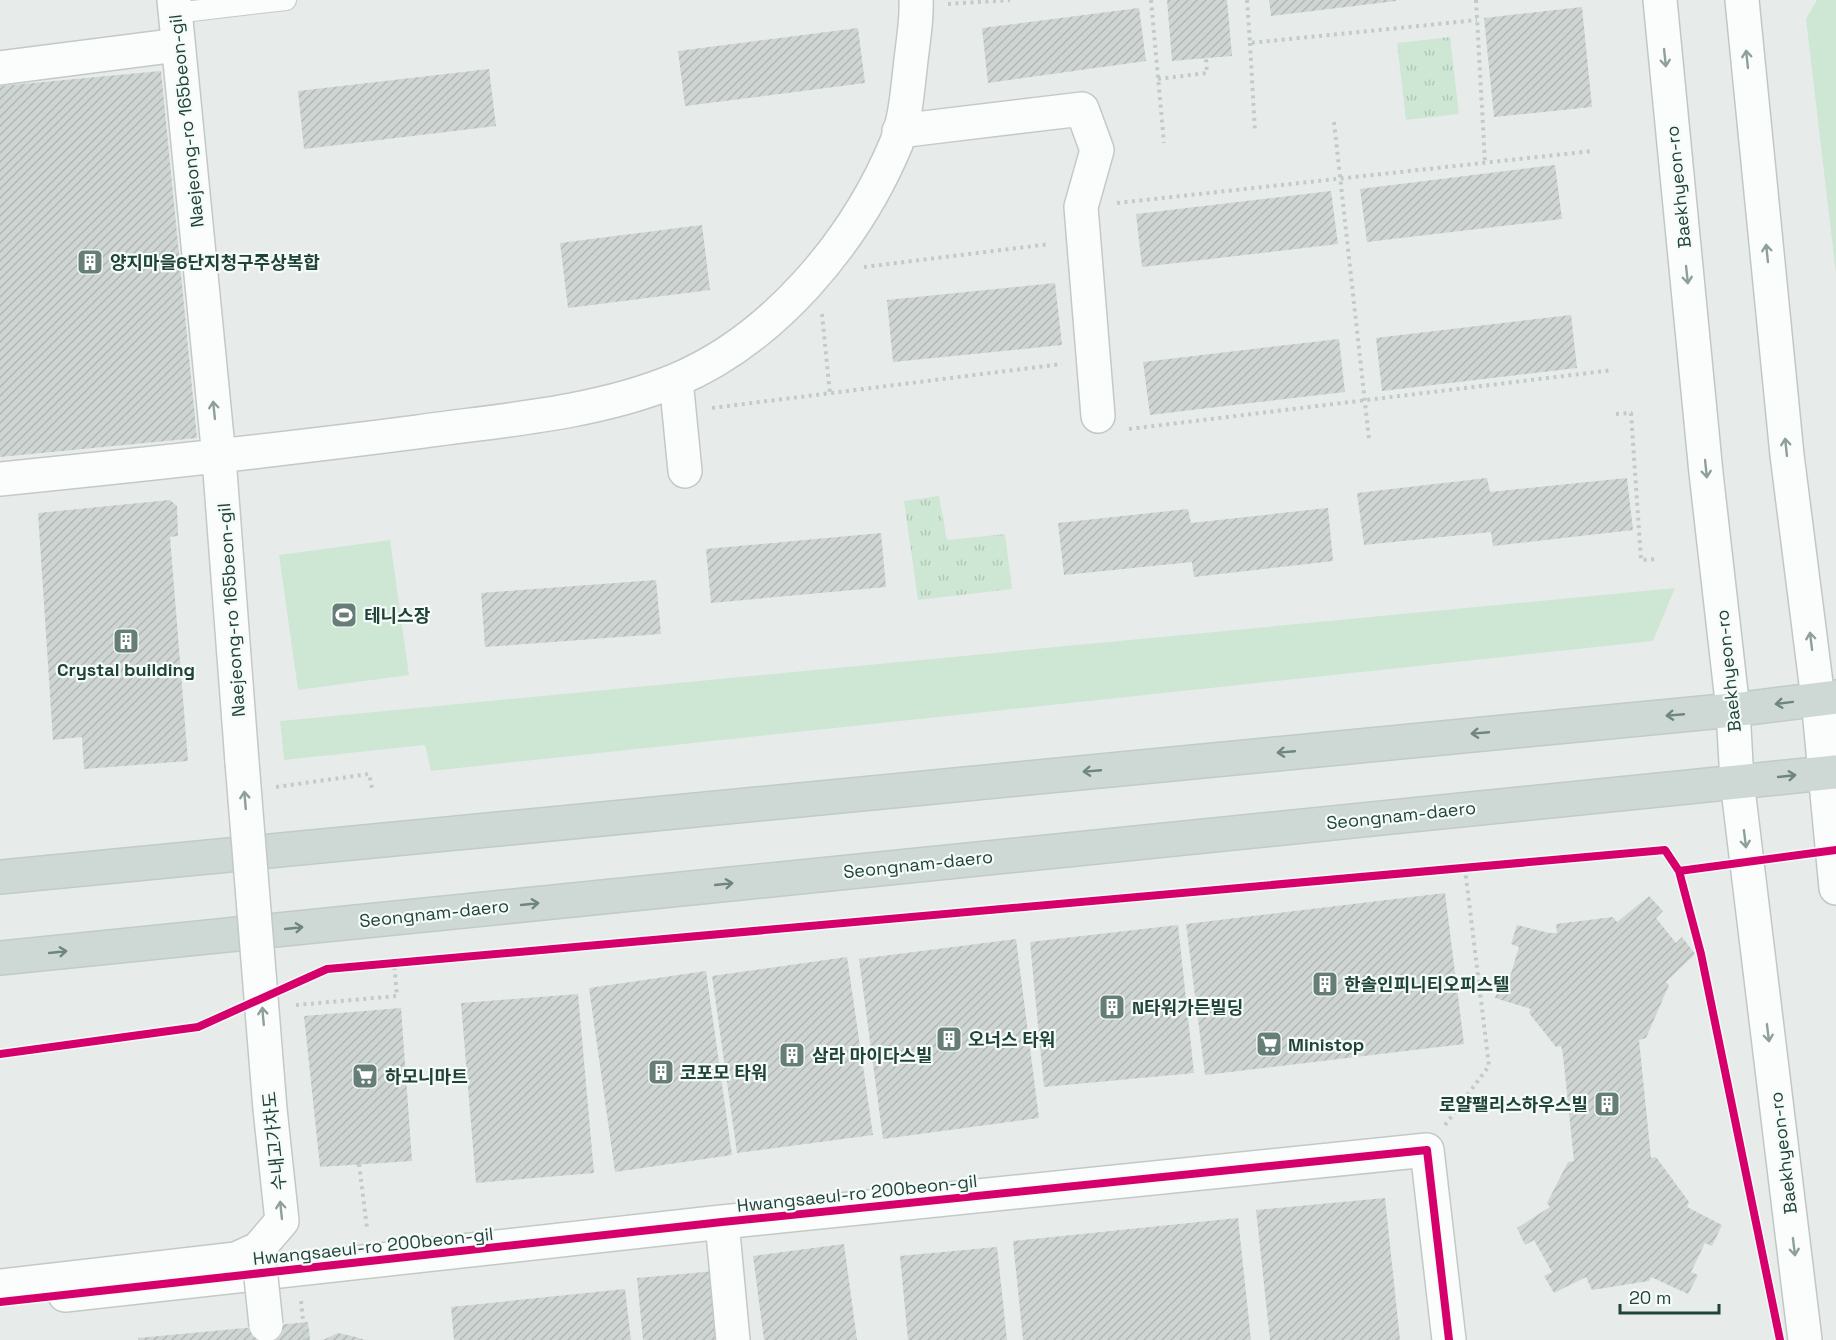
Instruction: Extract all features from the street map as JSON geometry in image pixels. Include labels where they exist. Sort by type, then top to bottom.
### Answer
[{"type":"main road","points":[[0,877],[1733,710],[1827,698]]},
{"type":"main road","name":"Seongnam-daero","points":[[0,958],[1830,772]]},
{"type":"street","name":"Baekhyeon-ro","points":[[1660,0],[1706,473],[1733,710],[1737,781],[1805,1340]]},
{"type":"street","points":[[1742,0],[1787,455],[1827,698],[1836,888]]},
{"type":"street","points":[[0,479],[219,458],[558,412],[610,401],[676,380],[754,333],[818,273],[876,183],[897,142],[909,74],[916,3]]},
{"type":"street","name":"Naejeong-ro 165beon-gil","points":[[174,7],[219,458],[242,762]]},
{"type":"street","points":[[0,68],[178,45]]},
{"type":"street","points":[[899,131],[1083,109],[1097,150],[1081,222],[1095,360],[1112,423]]},
{"type":"street","points":[[676,380],[685,471]]},
{"type":"street","name":"수내고가차도","points":[[0,1286],[236,1259],[258,1249],[282,1221],[270,1109],[242,762]]},
{"type":"street","points":[[1427,1150],[1449,1340]]},
{"type":"street","name":"Hwangsaeul-ro 200beon-gil","points":[[0,1302],[722,1222],[1427,1150]]},
{"type":"street","points":[[722,1222],[733,1340]]},
{"type":"street","points":[[258,1249],[266,1326]]},
{"type":"lane","points":[[174,7],[286,0]]},
{"type":"path","points":[[916,3],[1010,0]]},
{"type":"path","points":[[1151,0],[1164,143]]},
{"type":"path","points":[[1247,0],[1255,132]]},
{"type":"path","points":[[1476,0],[1485,162]]},
{"type":"path","points":[[1250,43],[1477,20]]},
{"type":"path","points":[[1158,79],[1207,73],[1206,58]]},
{"type":"path","points":[[1334,122],[1370,439]]},
{"type":"path","points":[[830,394],[818,273],[1081,222],[1340,178],[1592,151]]},
{"type":"path","points":[[679,412],[1095,360]]},
{"type":"path","points":[[1112,423],[1365,400],[1613,370]]},
{"type":"path","points":[[1616,414],[1631,412],[1641,560],[1658,560]]},
{"type":"path","points":[[275,787],[369,774],[372,788]]},
{"type":"path","points":[[1453,870],[1477,867]]},
{"type":"path","points":[[1427,1150],[1489,1066],[1465,868]]},
{"type":"path","points":[[1690,870],[1676,868],[1701,954],[1754,1212]]},
{"type":"path","points":[[383,964],[406,962]]},
{"type":"path","points":[[296,1005],[397,996],[394,963]]},
{"type":"path","points":[[358,1164],[371,1262]]},
{"type":"path","points":[[301,1299],[305,1340]]},
{"type":"green space","points":[[1817,0],[1836,0],[1836,274],[1806,19]]},
{"type":"green space","points":[[1450,37],[1459,114],[1406,120],[1397,43]]},
{"type":"green space","points":[[939,496],[947,540],[1005,534],[1012,589],[918,600],[904,501]]},
{"type":"green space","name":"테니스장","points":[[390,540],[409,675],[298,690],[279,555]]},
{"type":"green space","points":[[1675,588],[1653,641],[431,771],[425,745],[284,760],[280,721]]},
{"type":"building","points":[[1167,0],[1227,0],[1232,56],[1172,61]]},
{"type":"building","points":[[1269,0],[1396,0],[1396,1],[1271,16]]},
{"type":"building","points":[[1582,7],[1592,107],[1494,117],[1484,18]]},
{"type":"building","points":[[1139,8],[1146,61],[988,83],[982,28]]},
{"type":"building","points":[[858,28],[865,83],[685,106],[678,51]]},
{"type":"building","points":[[489,69],[496,126],[304,149],[298,91]]},
{"type":"building","name":"양지마을6단지청구주상복합","points":[[161,71],[197,438],[0,457],[0,86]]},
{"type":"building","points":[[1555,165],[1562,219],[1367,242],[1360,189]]},
{"type":"building","points":[[1331,191],[1338,244],[1142,267],[1136,214]]},
{"type":"building","points":[[702,225],[710,290],[568,308],[560,243]]},
{"type":"building","points":[[1055,283],[1062,345],[893,362],[887,300]]},
{"type":"building","points":[[1571,315],[1577,368],[1382,391],[1376,338]]},
{"type":"building","points":[[1339,339],[1345,392],[1150,415],[1143,362]]},
{"type":"building","points":[[1487,478],[1490,492],[1627,478],[1633,530],[1493,546],[1491,532],[1364,545],[1357,493]]},
{"type":"building","name":"Crystal building","points":[[170,500],[177,506],[178,536],[170,537],[188,761],[84,769],[82,737],[53,740],[38,513]]},
{"type":"building","points":[[1328,508],[1333,561],[1194,577],[1192,562],[1064,575],[1058,523],[1188,509],[1191,523]]},
{"type":"building","points":[[881,533],[886,587],[711,603],[706,549]]},
{"type":"building","points":[[656,580],[661,634],[485,647],[481,593]]},
{"type":"building","name":"한솔인피니티오피스텔","points":[[1445,893],[1464,1044],[1205,1075],[1186,924]]},
{"type":"building","name":"로얄팰리스하우스빌","points":[[1649,896],[1663,911],[1656,918],[1676,943],[1682,937],[1695,954],[1666,982],[1669,985],[1646,1038],[1639,1040],[1651,1158],[1656,1157],[1689,1202],[1687,1207],[1722,1225],[1712,1246],[1705,1243],[1691,1272],[1698,1275],[1688,1294],[1651,1277],[1649,1281],[1592,1290],[1586,1277],[1554,1293],[1544,1276],[1552,1272],[1534,1240],[1525,1245],[1517,1228],[1550,1207],[1547,1203],[1568,1162],[1574,1161],[1563,1055],[1561,1046],[1556,1047],[1529,1013],[1531,1009],[1495,998],[1501,978],[1509,980],[1519,947],[1511,944],[1517,925],[1557,933],[1556,924],[1613,917],[1617,922]]},
{"type":"building","name":"N타워가든빌딩","points":[[1178,925],[1194,1073],[1044,1087],[1030,942]]},
{"type":"building","name":"오너스 타워","points":[[1016,939],[1039,1118],[883,1139],[859,959]]},
{"type":"building","name":"삼라 마이다스빌","points":[[847,957],[873,1135],[737,1153],[712,976]]},
{"type":"building","name":"코포모 타워","points":[[706,971],[732,1155],[615,1172],[589,988]]},
{"type":"building","points":[[578,994],[594,1173],[476,1183],[461,1003]]},
{"type":"building","points":[[401,1008],[412,1161],[320,1167],[304,1016]]},
{"type":"building","points":[[1385,1198],[1400,1340],[1270,1340],[1256,1210]]},
{"type":"building","points":[[1238,1218],[1251,1340],[1023,1340],[1013,1241]]},
{"type":"building","points":[[844,1244],[857,1340],[764,1340],[753,1256]]},
{"type":"building","points":[[997,1247],[1007,1340],[908,1340],[900,1256]]},
{"type":"building","points":[[715,1271],[721,1340],[643,1340],[637,1278]]},
{"type":"building","points":[[625,1289],[631,1340],[454,1340],[451,1307]]},
{"type":"building","points":[[308,1322],[310,1340],[138,1340],[138,1338]]},
{"type":"building","points":[[338,1333],[356,1337],[365,1340],[323,1340]]},
{"type":"cycle path","points":[[0,1054],[198,1027],[327,969],[1665,850],[1679,871],[1701,954],[1780,1340]]},
{"type":"cycle path","points":[[1679,871],[1836,850]]},
{"type":"cycle path","points":[[0,1302],[722,1222],[1427,1150],[1449,1340]]},
{"type":"place","name":"양지마을6단지청구주상복합","points":[[90,262]]},
{"type":"place","name":"테니스장","points":[[344,615]]},
{"type":"place","name":"Crystal building","points":[[126,641]]},
{"type":"place","name":"한솔인피니티오피스텔","points":[[1325,984]]},
{"type":"place","name":"N타워가든빌딩","points":[[1112,1007]]},
{"type":"place","name":"오너스 타워","points":[[949,1039]]},
{"type":"place","name":"Ministop","points":[[1269,1044]]},
{"type":"place","name":"삼라 마이다스빌","points":[[792,1055]]},
{"type":"place","name":"코포모 타워","points":[[661,1072]]},
{"type":"place","name":"하모니마트","points":[[365,1076]]},
{"type":"place","name":"로얄팰리스하우스빌","points":[[1607,1104]]}]
